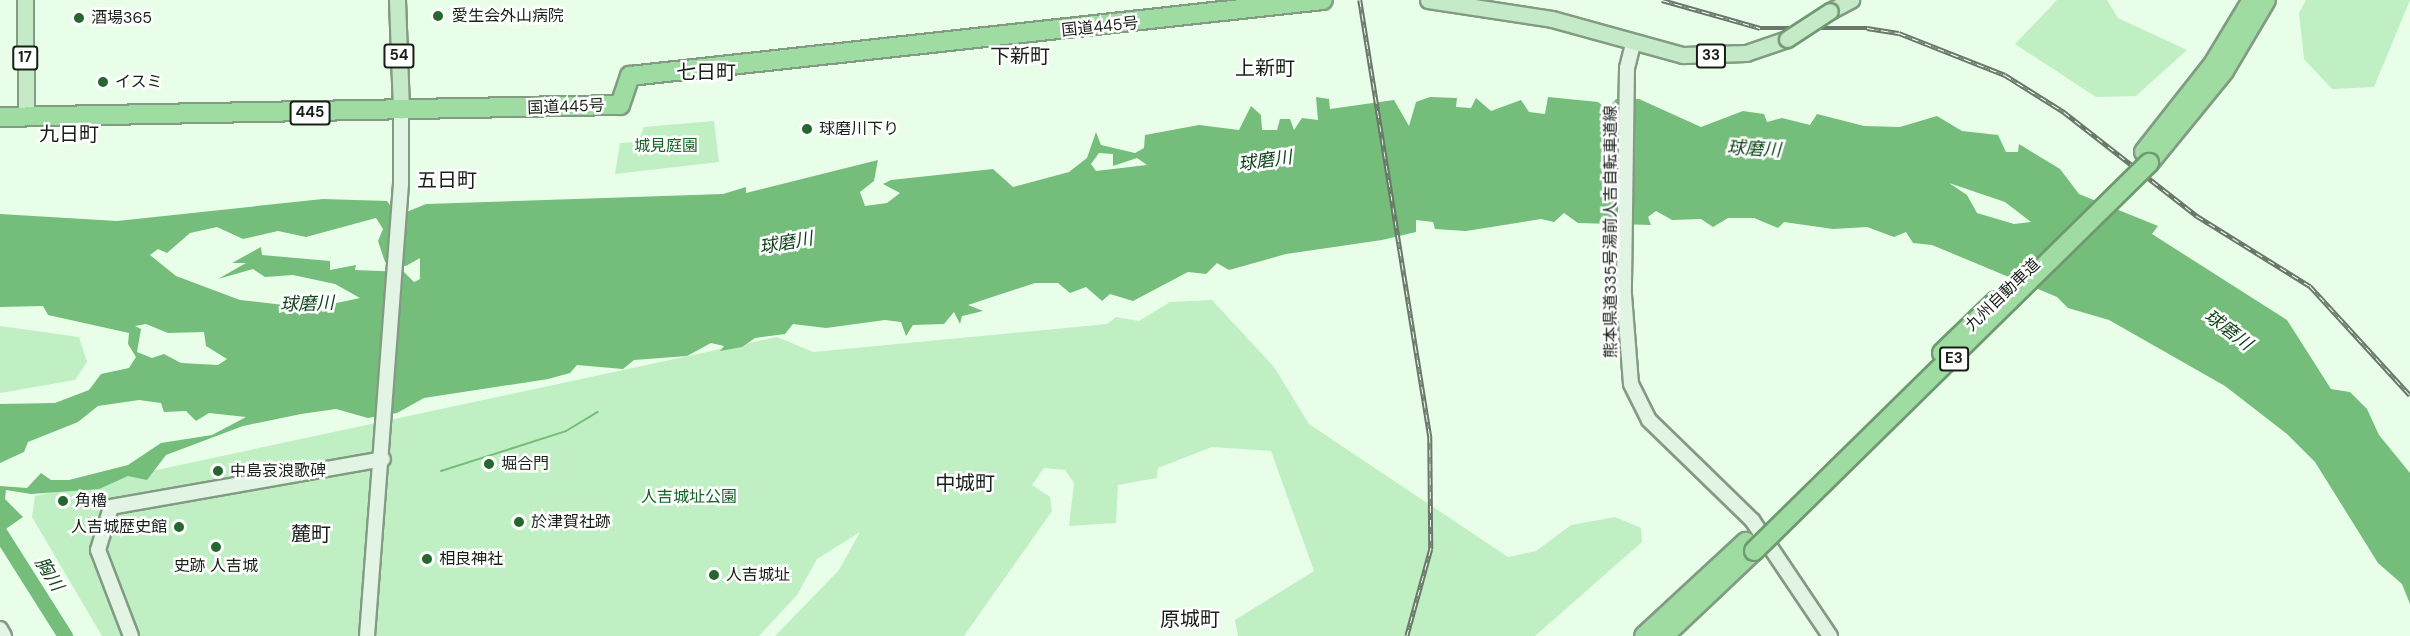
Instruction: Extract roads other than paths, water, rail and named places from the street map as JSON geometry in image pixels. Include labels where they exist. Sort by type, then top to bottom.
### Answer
[{"type":"highway","name":"国道445号","points":[[0,117],[620,105],[630,76],[1323,0]]},
{"type":"highway","name":"九州自動車道","points":[[2145,160],[2214,63],[2252,0]]},
{"type":"highway","name":"九州自動車道","points":[[1664,636],[1750,546],[2145,160],[2224,71],[2266,0]]},
{"type":"highway","name":"九州自動車道","points":[[1644,636],[1750,546]]},
{"type":"main road","name":"17","points":[[25,0],[26,116]]},
{"type":"main road","name":"54","points":[[397,0],[400,111]]},
{"type":"main road","name":"33","points":[[1428,0],[1552,19],[1633,44],[1683,55],[1726,56],[1787,39],[1851,0]]},
{"type":"street","name":"熊本県道335号湯前人吉自転車道線","points":[[1633,44],[1627,68],[1624,295],[1630,384],[1648,420],[1752,520],[1830,636]]},
{"type":"street","points":[[367,636],[383,459],[400,191],[400,111]]},
{"type":"street","points":[[131,636],[98,550],[111,507],[383,459]]},
{"type":"street","points":[[0,629],[4,636]]},
{"type":"water","name":"球磨川","points":[[1316,97],[1329,99],[1330,109],[1394,100],[1409,126],[1416,102],[1430,97],[1457,98],[1456,107],[1471,108],[1476,98],[1491,111],[1521,100],[1529,112],[1545,114],[1548,97],[1598,102],[1607,109],[1616,99],[1639,99],[1701,127],[1743,111],[1764,114],[1767,122],[1782,118],[1810,125],[1817,114],[1864,126],[1900,127],[1937,116],[1962,131],[1998,135],[2006,152],[2018,152],[2019,144],[2060,169],[2079,194],[2158,226],[2152,234],[2287,320],[2331,389],[2350,392],[2367,409],[2379,435],[2410,473],[2410,604],[2402,584],[2378,563],[2315,462],[2287,434],[2225,386],[2109,320],[2068,308],[2057,297],[1932,245],[1913,243],[1906,232],[1894,237],[1867,227],[1833,229],[1784,222],[1778,228],[1754,218],[1728,218],[1713,227],[1701,219],[1672,220],[1656,211],[1648,217],[1651,225],[1578,223],[1564,213],[1554,222],[1541,219],[1466,231],[1435,229],[1433,222],[1416,220],[1416,232],[1382,240],[1286,254],[1229,270],[1217,263],[1206,274],[1188,272],[1133,301],[1110,294],[1102,301],[1086,287],[1070,293],[1058,283],[1035,283],[968,305],[983,311],[962,316],[960,324],[954,312],[944,324],[913,325],[906,336],[901,322],[885,320],[826,328],[793,324],[785,334],[755,338],[742,347],[720,351],[724,346],[711,343],[687,356],[634,360],[623,369],[577,365],[570,373],[548,379],[424,398],[397,413],[368,418],[336,409],[301,414],[243,426],[166,455],[147,480],[128,476],[99,489],[31,494],[6,490],[5,499],[23,517],[0,533],[0,486],[27,488],[41,473],[51,480],[69,480],[128,465],[161,443],[212,435],[246,417],[209,413],[196,421],[186,411],[164,412],[161,403],[139,400],[98,406],[78,422],[28,442],[24,452],[0,463],[0,404],[55,403],[89,390],[101,374],[129,368],[136,357],[128,344],[129,333],[48,315],[43,306],[0,307],[0,214],[117,221],[323,199],[387,201],[392,208],[409,211],[426,204],[723,194],[746,187],[746,193],[878,160],[874,181],[860,192],[865,206],[887,203],[900,193],[883,184],[891,180],[993,169],[1013,187],[1069,172],[1087,158],[1096,132],[1101,145],[1135,153],[1144,148],[1145,135],[1199,125],[1239,130],[1251,106],[1261,115],[1262,130],[1277,130],[1280,119],[1290,119],[1294,130],[1302,118],[1318,120]],"holes":[[[1099,153],[1113,154],[1113,166],[1137,158],[1147,165],[1096,171],[1091,164]],[[1949,183],[2005,202],[2031,222],[2014,224],[1977,213],[1967,195]],[[376,218],[383,229],[378,241],[385,262],[406,266],[420,258],[420,279],[414,282],[404,272],[355,270],[356,265],[330,270],[330,261],[262,255],[261,247],[232,263],[246,263],[218,279],[253,269],[265,277],[293,275],[335,284],[360,298],[301,307],[240,300],[176,276],[150,255],[158,249],[167,253],[190,233],[217,227],[243,239],[278,231],[306,237]],[[146,324],[168,333],[204,332],[206,346],[227,359],[218,365],[181,363],[164,354],[152,358],[137,352],[141,329],[135,326]]]},
{"type":"waterway","points":[[441,471],[566,431],[598,412]]},
{"type":"waterway","name":"胸川","points":[[0,533],[65,636]]},
{"type":"railway","points":[[1360,0],[1430,436],[1431,549],[1407,636]]},
{"type":"railway","points":[[1662,0],[1760,28],[1867,28],[1899,33],[2005,75],[2064,112],[2197,216],[2310,286],[2410,395]]},
{"type":"place","name":"愛生会外山病院","points":[[438,16]]},
{"type":"place","name":"酒場365","points":[[79,18]]},
{"type":"place","name":"イスミ","points":[[103,82]]},
{"type":"place","name":"球磨川下り","points":[[807,129]]},
{"type":"place","name":"堀合門","points":[[489,464]]},
{"type":"place","name":"中島哀浪歌碑","points":[[218,471]]},
{"type":"place","name":"角櫓","points":[[63,501]]},
{"type":"place","name":"於津賀社跡","points":[[519,522]]},
{"type":"place","name":"人吉城歴史館","points":[[179,527]]},
{"type":"place","name":"史跡 人吉城","points":[[216,547]]},
{"type":"place","name":"相良神社","points":[[427,559]]},
{"type":"place","name":"人吉城址","points":[[714,575]]},
{"type":"district","name":"下新町","points":[[1020,56]]},
{"type":"district","name":"上新町","points":[[1265,68]]},
{"type":"district","name":"七日町","points":[[706,72]]},
{"type":"district","name":"九日町","points":[[69,134]]},
{"type":"district","name":"五日町","points":[[447,180]]},
{"type":"district","name":"中城町","points":[[965,483]]},
{"type":"district","name":"麓町","points":[[311,534]]},
{"type":"district","name":"原城町","points":[[1190,619]]},
{"type":"park label","name":"城見庭園","points":[[666,146]]},
{"type":"park label","name":"人吉城址公園","points":[[689,497]]}]
